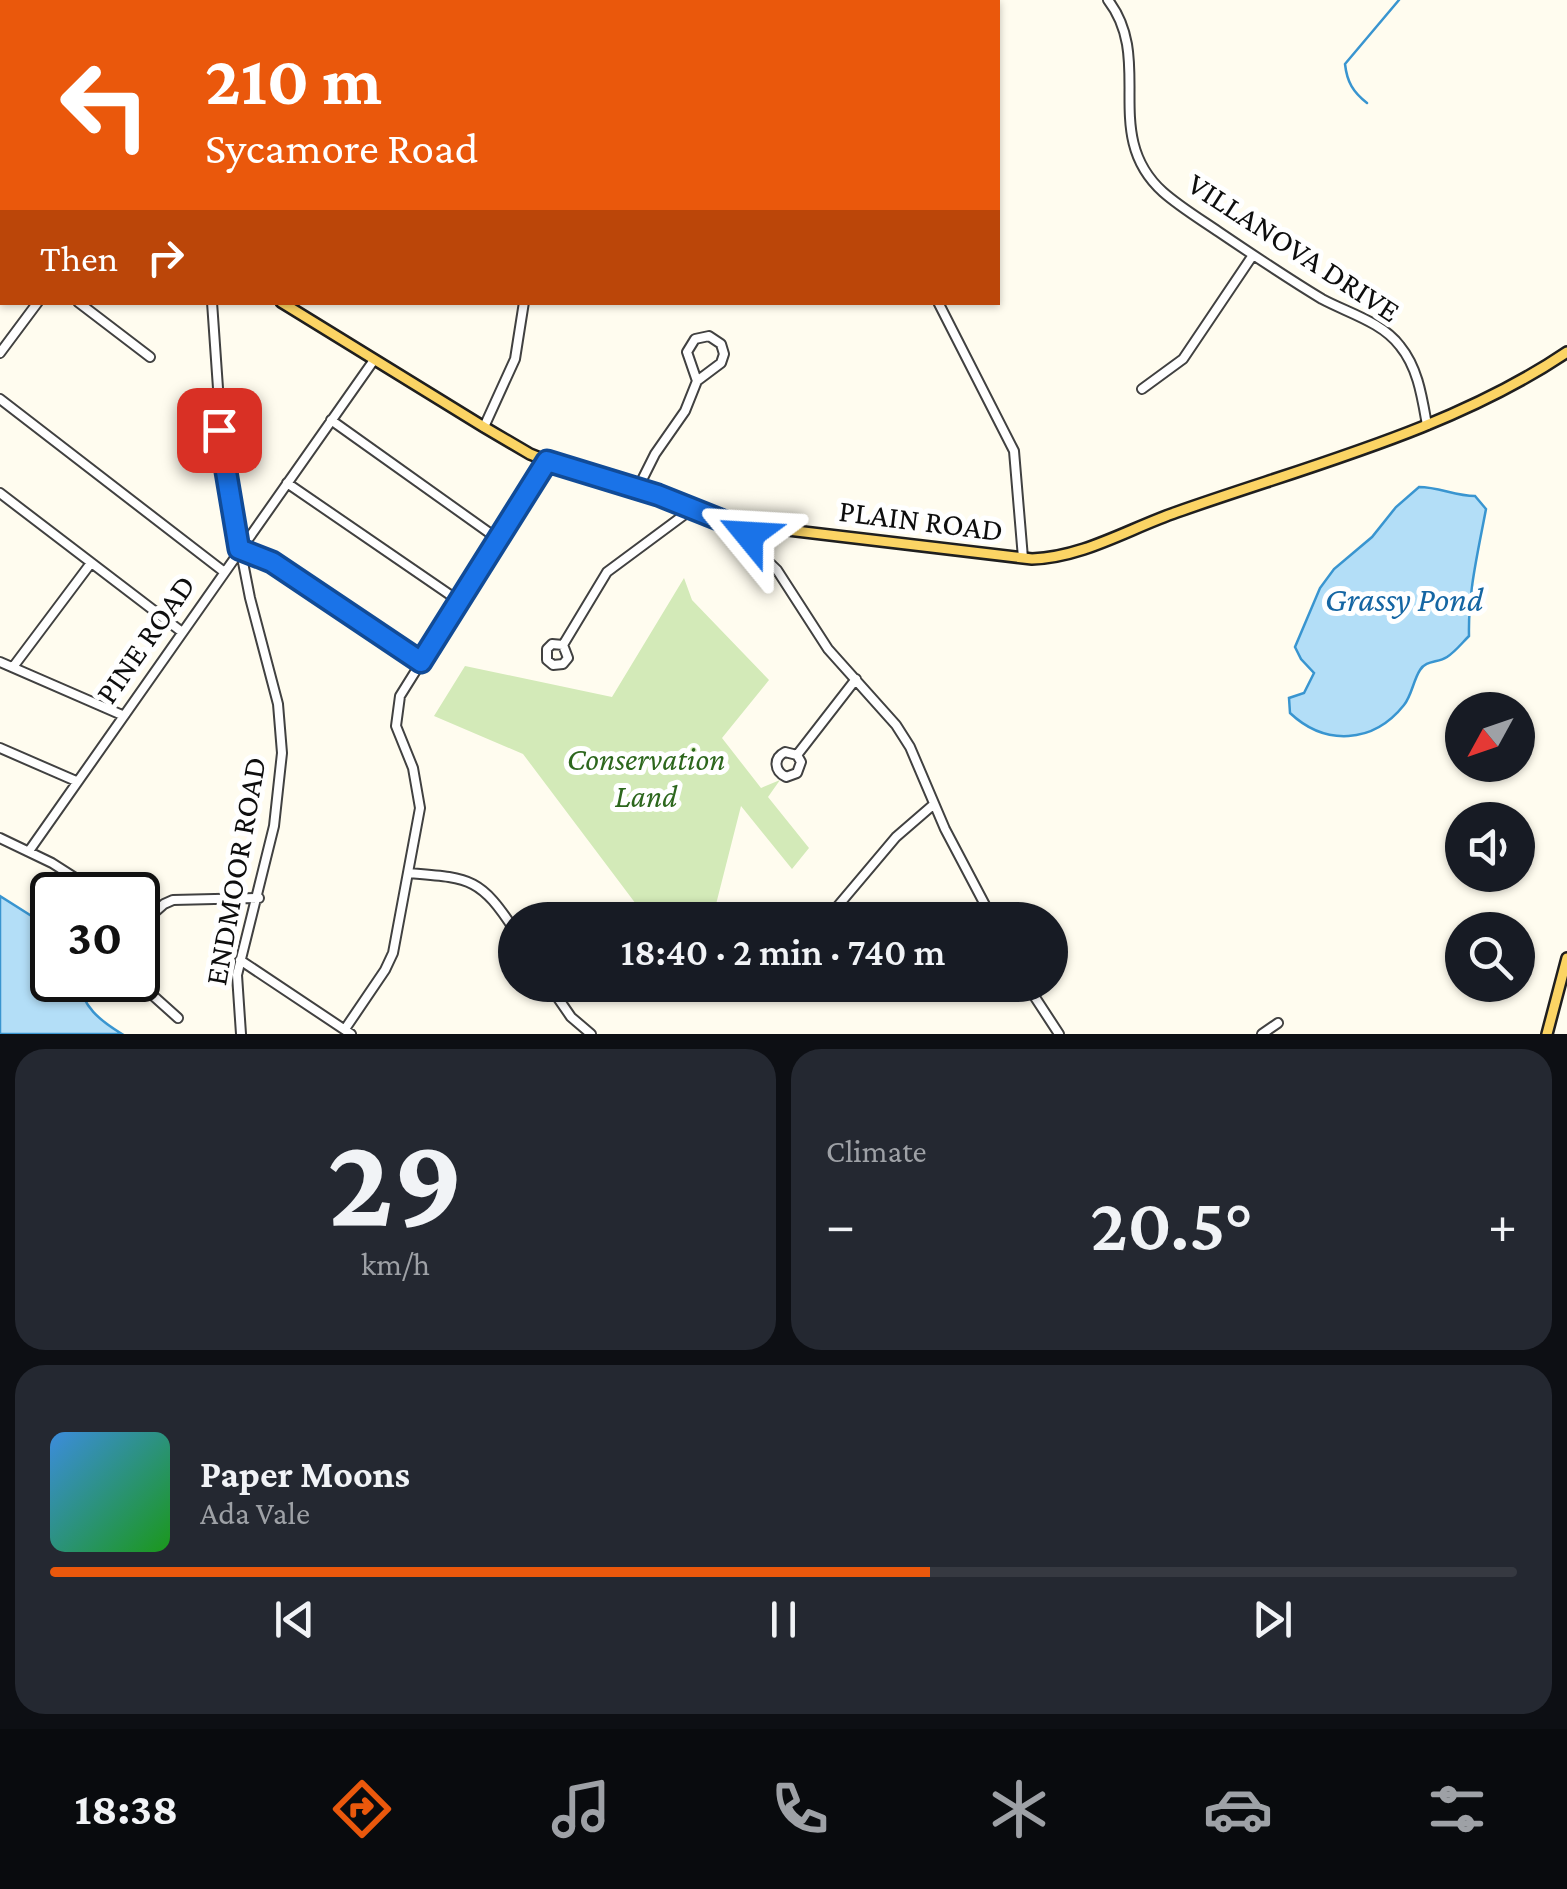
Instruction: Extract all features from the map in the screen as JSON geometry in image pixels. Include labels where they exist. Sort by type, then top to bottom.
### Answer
[{"type":"main road","name":"PLAIN ROAD","points":[[286,305],[484,427],[547,461],[638,488],[728,523],[1023,558],[1067,556],[1170,515],[1427,424],[1506,390],[1567,352]]},
{"type":"main road","points":[[1547,1034],[1567,958]]},
{"type":"street","name":"VILLANOVA DRIVE","points":[[1115,4],[1129,42],[1128,120],[1139,160],[1162,191],[1254,255],[1392,337],[1416,374],[1427,424]]},
{"type":"street","points":[[1142,390],[1184,359],[1254,255]]},
{"type":"street","points":[[0,353],[36,305]]},
{"type":"street","points":[[82,305],[150,357]]},
{"type":"street","name":"ENDMOOR ROAD","points":[[212,305],[219,430],[239,549],[278,704],[282,740],[278,801],[259,898],[240,960],[236,996],[241,1034]]},
{"type":"street","points":[[484,427],[516,358],[524,305]]},
{"type":"street","points":[[940,305],[1014,452],[1023,558]]},
{"type":"street","points":[[638,488],[654,454],[681,420],[697,381],[718,367],[723,358],[721,344],[709,336],[699,336],[688,347],[687,356],[697,381]]},
{"type":"street","name":"PINE ROAD","points":[[29,851],[374,360]]},
{"type":"street","points":[[0,399],[223,571]]},
{"type":"street","points":[[332,420],[498,540]]},
{"type":"street","points":[[240,960],[348,1032],[393,953],[419,821],[414,768],[396,726],[400,696],[547,461]]},
{"type":"street","points":[[288,483],[460,601]]},
{"type":"street","points":[[0,493],[182,632]]},
{"type":"street","points":[[563,645],[607,572],[692,509]]},
{"type":"street","points":[[728,523],[777,570],[828,649],[910,747],[933,805],[984,902]]},
{"type":"street","points":[[748,541],[751,526]]},
{"type":"street","points":[[239,549],[272,562],[421,662]]},
{"type":"street","points":[[13,667],[91,563]]},
{"type":"street","points":[[0,662],[122,715]]},
{"type":"street","points":[[797,755],[856,679]]},
{"type":"street","points":[[0,748],[76,781]]},
{"type":"street","points":[[841,902],[896,837],[933,805]]},
{"type":"street","points":[[0,838],[64,872]]},
{"type":"street","points":[[408,873],[476,884],[498,906]]},
{"type":"street","points":[[160,908],[173,900],[259,898]]},
{"type":"street","points":[[160,1002],[178,1018]]},
{"type":"street","points":[[560,1002],[570,1018],[591,1034]]},
{"type":"street","points":[[1038,1002],[1059,1034]]},
{"type":"street","points":[[1262,1034],[1278,1023]]},
{"type":"green space","name":"Conservation Land","points":[[684,578],[692,600],[769,680],[722,738],[761,788],[780,780],[768,797],[809,848],[792,869],[741,806],[717,902],[634,902],[523,754],[434,716],[465,666],[612,697]]},
{"type":"water","name":"Grassy Pond","points":[[1419,487],[1475,496],[1486,509],[1472,588],[1469,636],[1447,657],[1423,667],[1404,705],[1378,727],[1349,736],[1318,731],[1290,713],[1289,698],[1304,693],[1314,673],[1295,647],[1320,588],[1334,569],[1372,537],[1396,507]]},
{"type":"water","points":[[0,896],[30,915],[30,1002],[87,1002],[93,1012],[122,1034],[0,1034]]},
{"type":"waterway","points":[[1367,103],[1352,86],[1345,64],[1399,0]]},
{"type":"route","points":[[219,430],[239,549],[272,562],[421,662],[547,461],[638,488],[728,523],[751,526],[749,535]]}]
